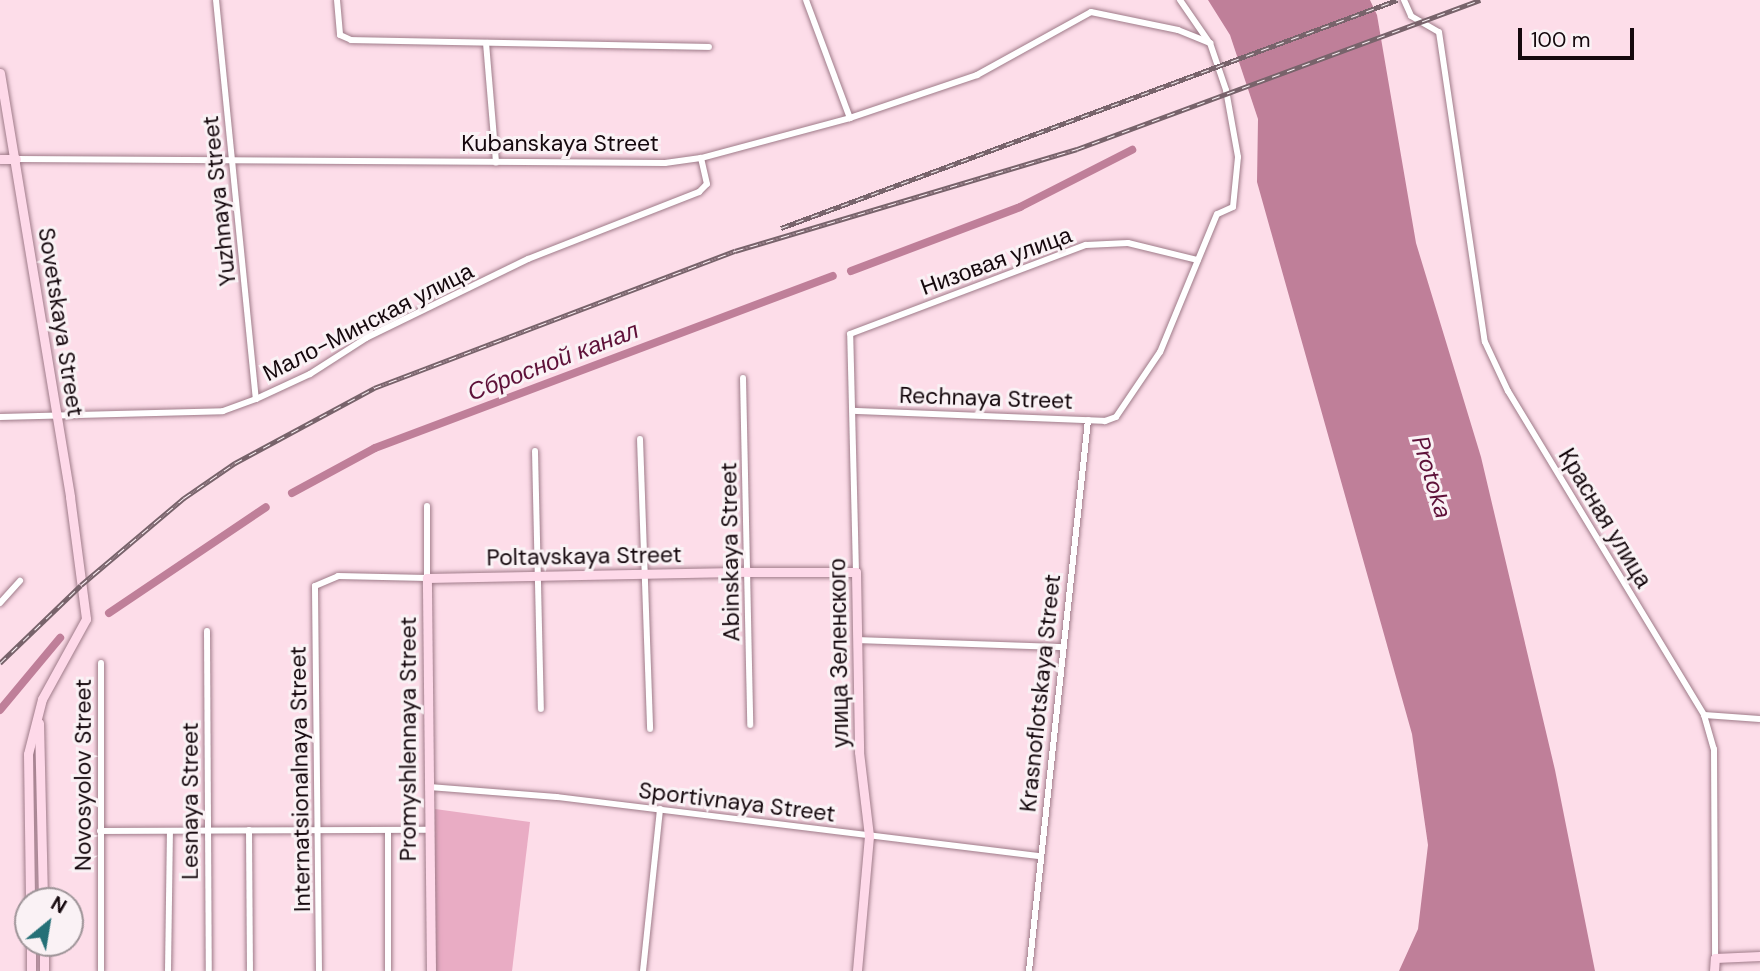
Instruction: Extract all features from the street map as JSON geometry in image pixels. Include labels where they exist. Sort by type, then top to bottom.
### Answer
[{"type":"street","name":"Yuzhnaya Street","points":[[216,0],[256,399]]},
{"type":"street","points":[[337,0],[344,39],[709,47]]},
{"type":"street","points":[[806,0],[850,118]]},
{"type":"street","points":[[1180,0],[1210,43],[1226,90],[1238,157],[1233,208],[1217,214],[1198,260]]},
{"type":"street","name":"Красная улица","points":[[1404,0],[1411,16],[1439,32],[1451,92],[1485,342],[1508,391],[1704,715],[1714,749],[1715,958]]},
{"type":"street","name":"Kubanskaya Street","points":[[0,159],[233,164],[664,163],[701,158],[850,118],[977,75],[1091,12],[1178,30],[1210,43]]},
{"type":"street","points":[[486,43],[496,163]]},
{"type":"street","name":"Sovetskaya Street","points":[[0,73],[16,159],[86,619],[38,714],[28,754],[30,887]]},
{"type":"street","name":"Мало-Минская улица","points":[[0,417],[223,411],[256,399],[310,374],[366,338],[528,259],[699,192],[707,184],[701,158]]},
{"type":"street","name":"Низовая улица","points":[[850,334],[1086,245],[1128,243],[1198,260]]},
{"type":"street","name":"Rechnaya Street","points":[[853,411],[1088,420],[1116,417],[1154,364],[1198,260]]},
{"type":"street","name":"улица Зеленского","points":[[850,334],[859,640],[859,752],[869,836],[857,971]]},
{"type":"street","name":"Abinskaya Street","points":[[743,378],[750,725]]},
{"type":"street","name":"Krasnoflotskaya Street","points":[[1028,971],[1088,420]]},
{"type":"street","points":[[640,439],[650,729]]},
{"type":"street","points":[[535,451],[541,709]]},
{"type":"street","name":"Promyshlennaya Street","points":[[427,506],[431,971]]},
{"type":"street","name":"Poltavskaya Street","points":[[315,586],[338,576],[427,578],[856,572]]},
{"type":"street","points":[[0,603],[20,581]]},
{"type":"street","name":"Internatsionalnaya Street","points":[[315,586],[319,971]]},
{"type":"street","name":"Lesnaya Street","points":[[207,631],[209,971]]},
{"type":"street","points":[[859,640],[1063,647]]},
{"type":"street","name":"Novosyolov Street","points":[[101,971],[102,663]]},
{"type":"street","points":[[38,714],[43,887]]},
{"type":"street","points":[[1704,715],[1760,719]]},
{"type":"street","points":[[28,754],[35,747],[41,754]]},
{"type":"street","name":"Sportivnaya Street","points":[[429,787],[660,809],[1040,856]]},
{"type":"street","points":[[643,971],[660,809]]},
{"type":"street","points":[[249,830],[250,971]]},
{"type":"street","points":[[388,830],[388,971]]},
{"type":"street","points":[[100,831],[428,830]]},
{"type":"street","points":[[169,971],[170,831]]},
{"type":"street","points":[[1714,971],[1715,958],[1760,956]]},
{"type":"shaded area","points":[[435,809],[530,822],[512,971],[433,971]]},
{"type":"water","name":"Protoka","points":[[1208,0],[1370,0],[1377,15],[1416,243],[1481,457],[1555,770],[1595,971],[1399,971],[1418,929],[1428,845],[1412,734],[1257,182],[1258,119],[1230,35]]},
{"type":"waterway","name":"Сбросной канал","points":[[851,271],[1020,207],[1132,150]]},
{"type":"waterway","name":"Сбросной канал","points":[[292,493],[375,448],[833,276]]},
{"type":"waterway","name":"Сбросной канал","points":[[109,613],[266,507]]},
{"type":"waterway","name":"Сбросной канал","points":[[0,710],[60,638]]},
{"type":"railway","points":[[781,228],[1397,0]]},
{"type":"railway","points":[[0,663],[81,585],[184,498],[235,463],[374,388],[735,251],[1077,149],[1480,0]]}]
